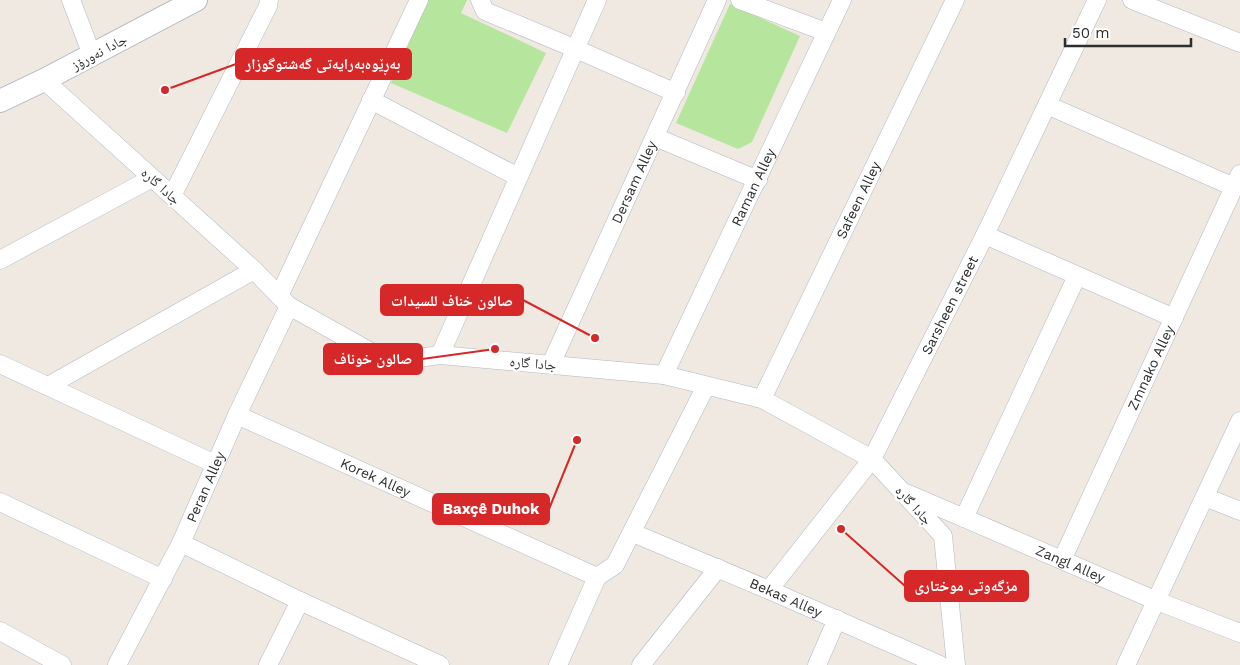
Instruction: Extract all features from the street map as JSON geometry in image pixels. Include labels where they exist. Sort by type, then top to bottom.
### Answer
[{"type":"street","points":[[70,0],[92,55]]},
{"type":"street","name":"جادا نەورۆز","points":[[0,101],[196,0]]},
{"type":"street","points":[[172,196],[268,6],[269,0]]},
{"type":"street","name":"Peran Alley","points":[[118,665],[181,543],[371,100],[419,0]]},
{"type":"street","points":[[480,0],[485,11],[576,48],[676,93]]},
{"type":"street","points":[[440,355],[597,0]]},
{"type":"street","name":"Dersam Alley","points":[[551,364],[718,0]]},
{"type":"street","points":[[740,0],[826,32]]},
{"type":"street","name":"Raman Alley","points":[[664,375],[842,0]]},
{"type":"street","name":"Safeen Alley","points":[[762,399],[955,0]]},
{"type":"street","name":"Sarsheen street","points":[[769,590],[872,459],[986,235],[1097,0]]},
{"type":"street","points":[[1132,0],[1165,6],[1240,43]]},
{"type":"street","name":"جادا گارە","points":[[44,80],[254,270],[284,301],[389,362],[440,355],[664,375],[762,399],[872,459],[943,536],[956,665]]},
{"type":"street","points":[[371,100],[518,177]]},
{"type":"street","points":[[1047,105],[1237,181]]},
{"type":"street","points":[[655,137],[758,180]]},
{"type":"street","points":[[0,260],[152,178]]},
{"type":"street","name":"Zmnako Alley","points":[[1062,560],[1237,181]]},
{"type":"street","points":[[986,235],[1174,318]]},
{"type":"street","points":[[48,386],[254,270]]},
{"type":"street","points":[[964,518],[1077,276]]},
{"type":"street","points":[[0,364],[215,464]]},
{"type":"street","points":[[558,665],[597,577],[615,565],[633,533],[706,386]]},
{"type":"street","name":"Korek Alley","points":[[237,415],[597,577]]},
{"type":"street","points":[[1126,665],[1240,421]]},
{"type":"street","name":"Zangl Alley","points":[[901,491],[1157,601],[1240,633]]},
{"type":"street","points":[[1205,497],[1240,511]]},
{"type":"street","points":[[0,502],[163,579]]},
{"type":"street","name":"Bekas Alley","points":[[633,533],[837,619],[940,665]]},
{"type":"street","points":[[181,543],[300,601],[440,665]]},
{"type":"street","points":[[641,665],[718,568]]},
{"type":"street","points":[[268,665],[300,601]]},
{"type":"street","points":[[818,665],[837,619]]},
{"type":"street","points":[[0,631],[62,665]]},
{"type":"green space","points":[[428,0],[467,0],[461,13],[546,53],[507,133],[391,83]]},
{"type":"green space","points":[[730,4],[800,36],[752,142],[738,149],[676,123]]},
{"type":"place","name":"بەڕێوەبەرایەتی گەشتوگوزار","points":[[165,90]]},
{"type":"place","name":"صالون خناف للسيدات","points":[[595,338]]},
{"type":"place","name":"صالون خوناف","points":[[495,349]]},
{"type":"place","name":"Baxçê Duhok","points":[[577,440]]},
{"type":"place","name":"مزگەوتی موختاری","points":[[841,529]]}]
